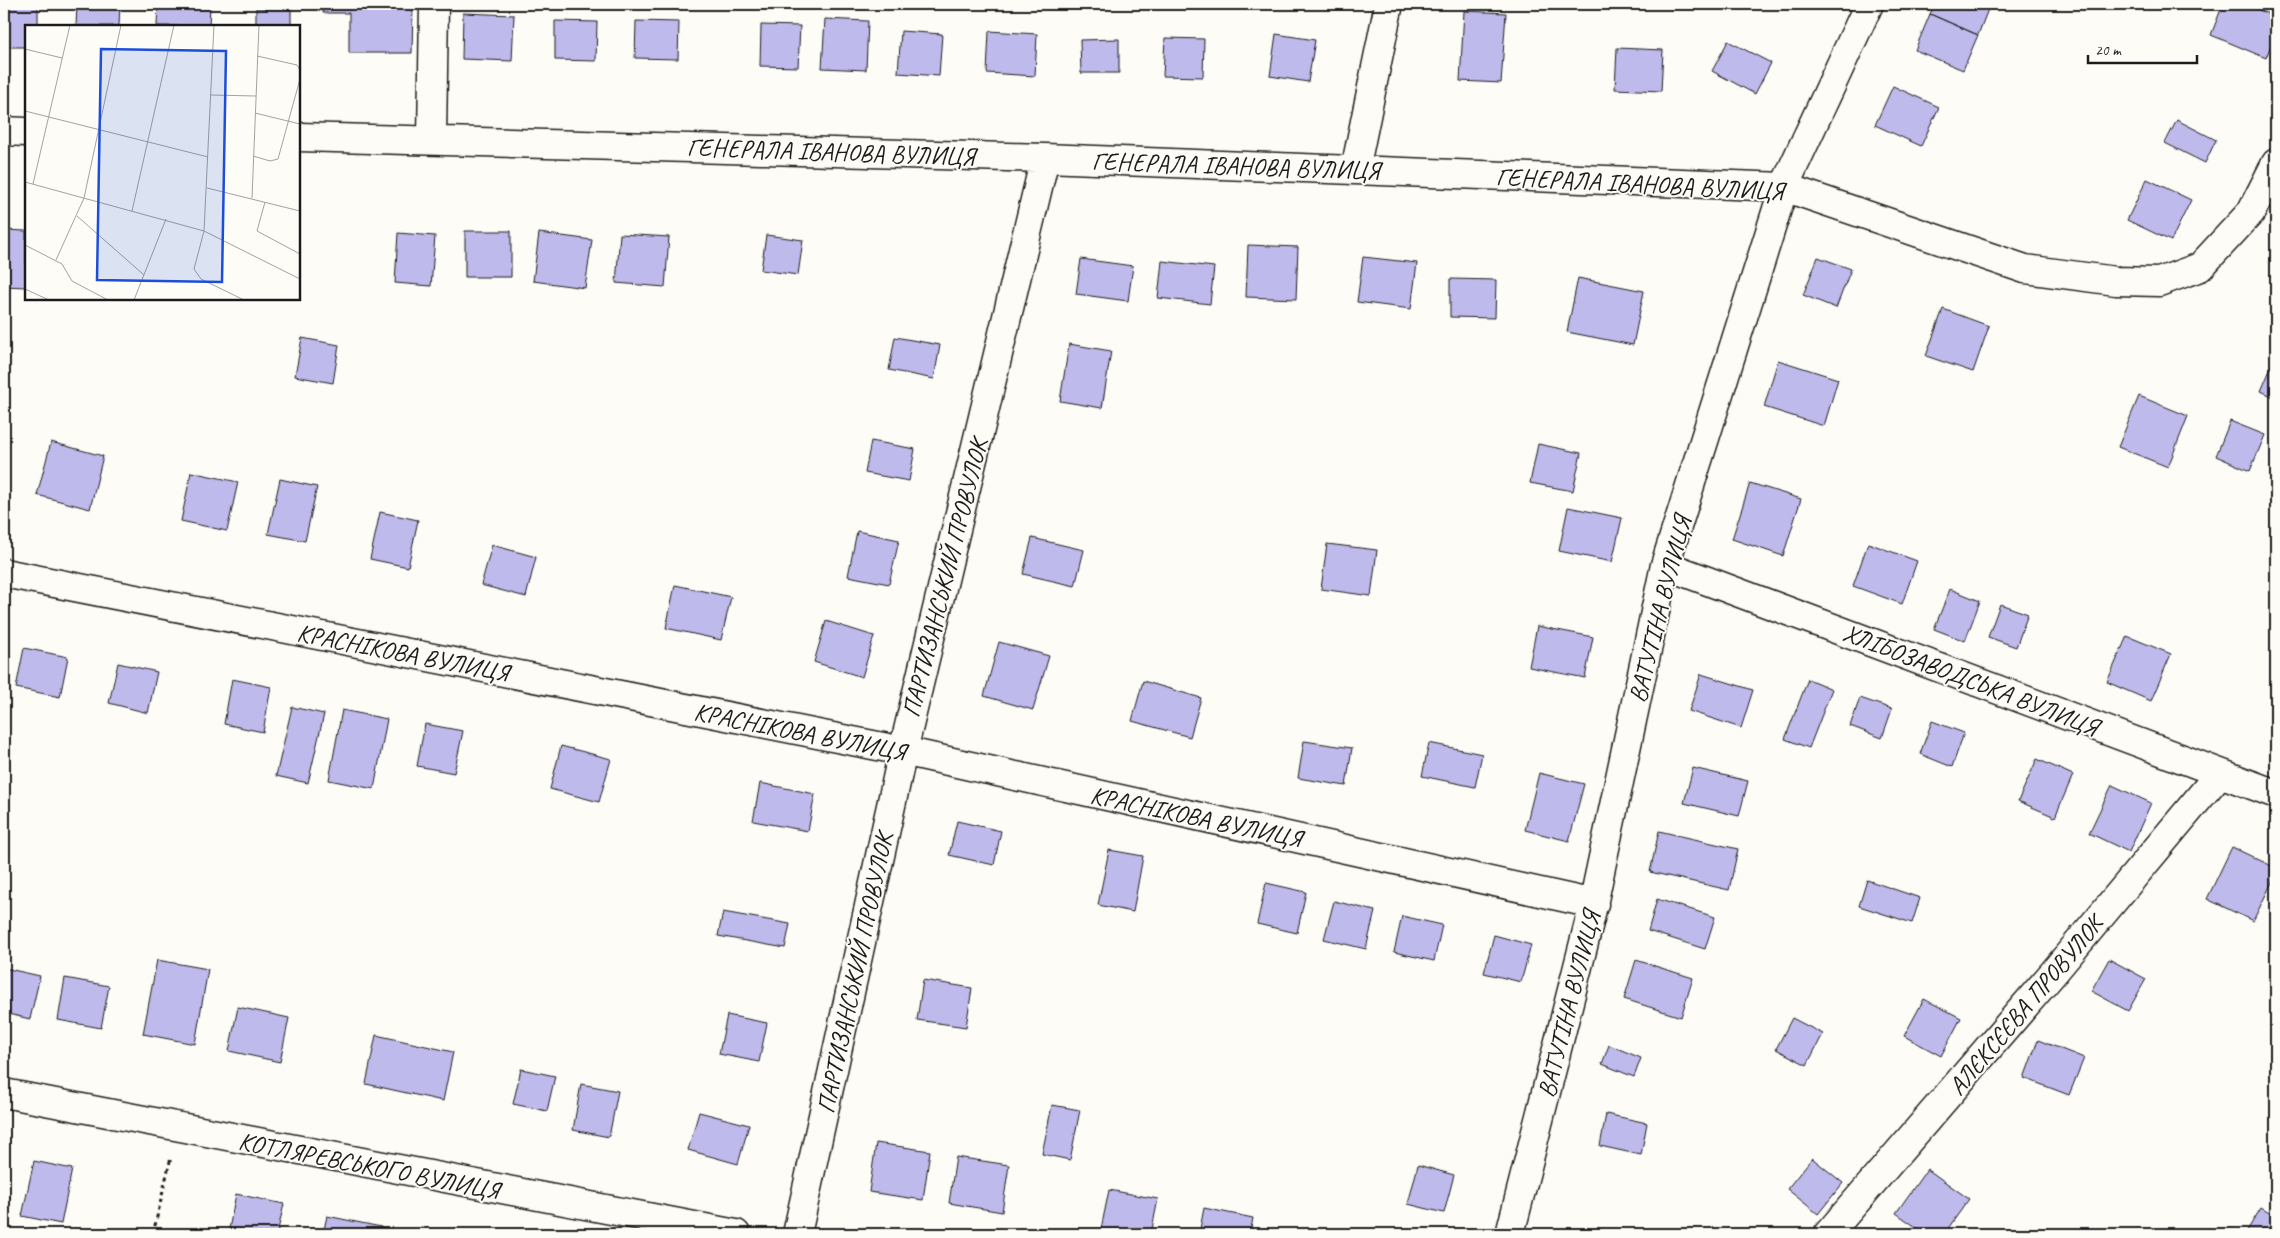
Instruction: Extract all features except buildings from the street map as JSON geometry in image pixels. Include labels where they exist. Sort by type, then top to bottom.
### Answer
[{"type":"street","points":[[432,140],[434,4]]},
{"type":"street","points":[[1355,170],[1389,4]]},
{"type":"street","name":"ВАТУТІНА ВУЛИЦЯ","points":[[1510,1234],[1594,904],[1665,565],[1784,187],[1869,4]]},
{"type":"street","points":[[4,131],[25,132]]},
{"type":"street","name":"ГЕНЕРАЛА ІВАНОВА ВУЛИЦЯ","points":[[300,137],[1045,158],[1784,187],[2025,269],[2116,280],[2159,282],[2200,267],[2251,212],[2276,163]]},
{"type":"street","name":"ПАРТИЗАНСЬКИЙ ПРОВУЛОК","points":[[797,1234],[903,751],[1045,158]]},
{"type":"street","name":"ХЛІБОЗАВОДСЬКА ВУЛИЦЯ","points":[[1665,565],[2276,794]]},
{"type":"street","name":"КРАСНІКОВА ВУЛИЦЯ","points":[[4,573],[903,751],[1594,904]]},
{"type":"street","name":"АЛЄКСЄЄВА ПРОВУЛОК","points":[[1828,1234],[2054,972],[2220,773]]},
{"type":"street","name":"КОТЛЯРЕВСЬКОГО ВУЛИЦЯ","points":[[4,1093],[736,1234]]},
{"type":"path","points":[[153,1234],[177,1127]]}]
